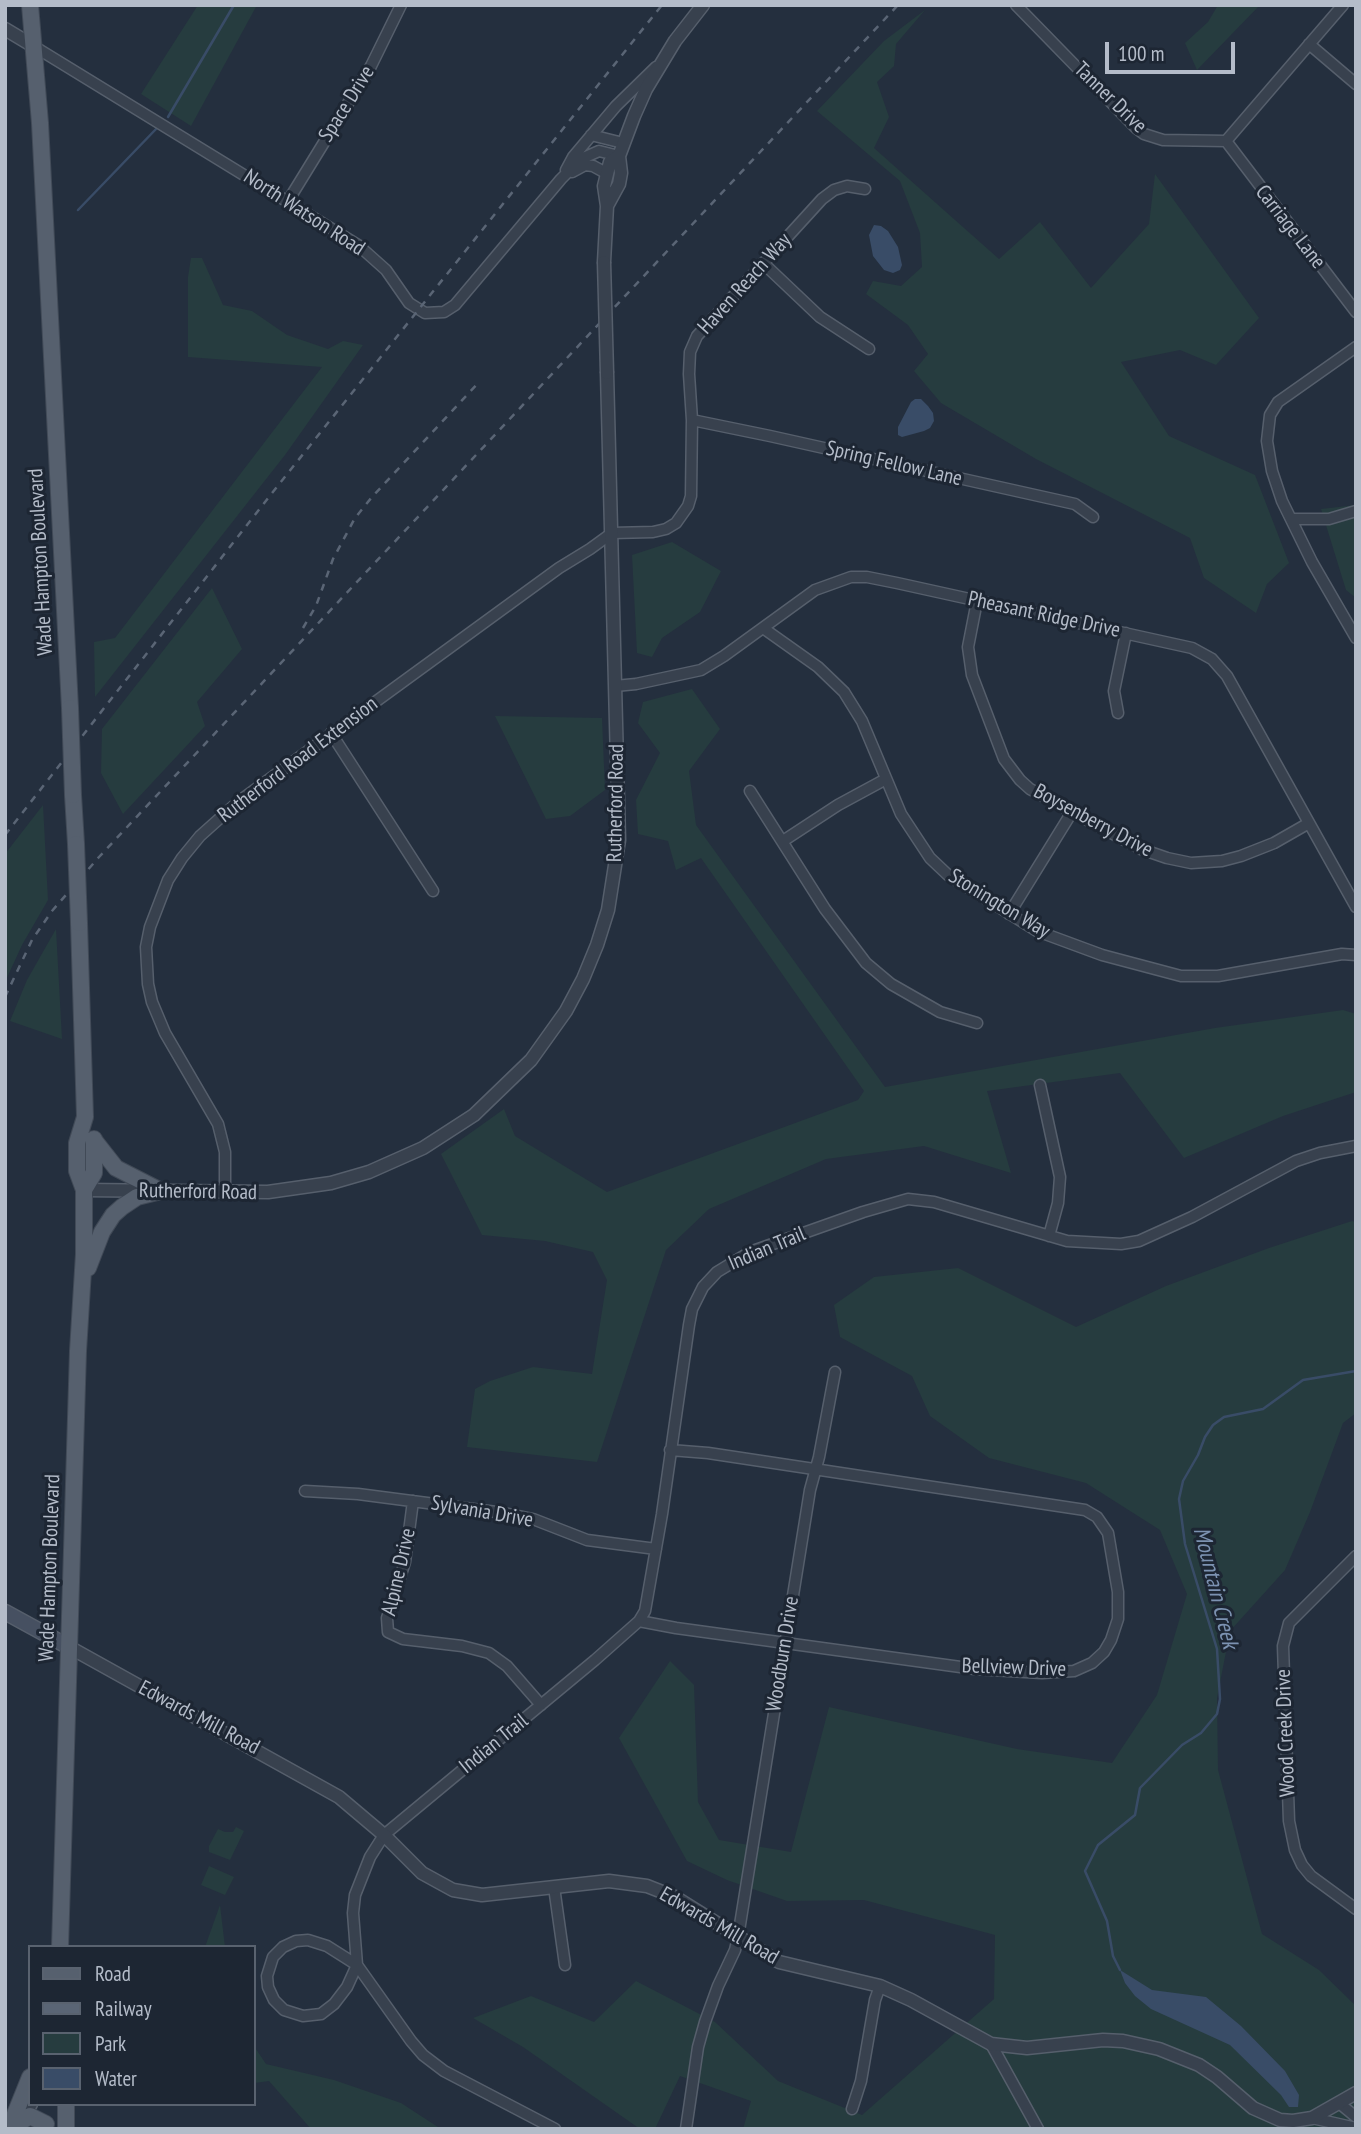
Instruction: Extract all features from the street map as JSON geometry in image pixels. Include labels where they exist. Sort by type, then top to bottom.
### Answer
[{"type":"main road","name":"Wade Hampton Boulevard","points":[[30,5],[35,47],[70,708],[85,1117],[77,1143],[78,1171],[83,1190],[82,1283],[60,1945]]},
{"type":"main road","name":"Wade Hampton Boulevard","points":[[83,1190],[94,1173],[94,1140],[85,1117]]},
{"type":"main road","points":[[94,1140],[116,1168],[161,1191]]},
{"type":"main road","points":[[82,1283],[102,1232],[113,1216],[137,1197],[161,1191]]},
{"type":"main road","points":[[5,1612],[69,1647]]},
{"type":"main road","points":[[14,2127],[28,2083]]},
{"type":"main road","points":[[46,2106],[46,2126]]},
{"type":"main road","points":[[66,2106],[66,2129]]},
{"type":"main road","points":[[14,2127],[30,2116],[46,2126]]},
{"type":"street","name":"Space Drive","points":[[288,201],[371,66],[401,5]]},
{"type":"street","name":"Rutherford Road","points":[[83,1190],[246,1193],[293,1190],[350,1178],[390,1164],[432,1143],[474,1115],[516,1076],[566,1011],[593,956],[608,910],[619,832],[604,262],[607,206],[604,186],[610,162],[621,150],[638,107],[661,63],[703,5]]},
{"type":"street","name":"Tanner Drive","points":[[1016,5],[1144,134],[1163,140],[1226,141]]},
{"type":"street","points":[[1226,141],[1343,5]]},
{"type":"street","points":[[5,29],[35,47]]},
{"type":"street","points":[[1309,44],[1356,84]]},
{"type":"street","name":"North Watson Road","points":[[35,47],[364,250],[386,270],[409,303],[417,309],[435,314],[455,305],[561,179],[582,159],[593,152],[621,150]]},
{"type":"street","name":"North Watson Road","points":[[561,179],[573,157],[591,135],[631,89],[661,63]]},
{"type":"street","points":[[591,135],[603,136],[621,150]]},
{"type":"street","name":"Carriage Lane","points":[[1226,141],[1356,312]]},
{"type":"street","name":"Rutherford Road","points":[[607,206],[619,184],[621,150]]},
{"type":"street","name":"North Watson Road","points":[[561,179],[584,165],[593,166],[606,173]]},
{"type":"street","name":"Haven Reach Way","points":[[612,533],[660,531],[676,523],[691,496],[692,420],[688,374],[690,352],[696,336],[822,199],[834,190],[847,186],[865,189]]},
{"type":"street","points":[[763,263],[820,317],[869,349]]},
{"type":"street","points":[[1356,347],[1285,396],[1270,415],[1267,430],[1268,454],[1276,486],[1312,562],[1356,638]]},
{"type":"street","name":"Spring Fellow Lane","points":[[692,420],[1075,504],[1093,517]]},
{"type":"street","points":[[1291,519],[1329,519],[1356,511]]},
{"type":"street","name":"Rutherford Road Extension","points":[[225,1192],[225,1152],[218,1124],[165,1033],[152,1002],[146,966],[149,928],[168,880],[200,836],[238,802],[559,568],[612,533]]},
{"type":"street","name":"Pheasant Ridge Drive","points":[[615,686],[701,670],[815,590],[851,577],[867,577],[1192,648],[1212,659],[1220,667],[1239,697],[1356,907]]},
{"type":"street","name":"Boysenberry Drive","points":[[977,601],[968,661],[998,746],[1008,765],[1030,789],[1141,849],[1191,863],[1222,861],[1241,856],[1273,843],[1309,823]]},
{"type":"street","name":"Stonington Way","points":[[763,628],[818,667],[844,692],[862,721],[901,814],[930,858],[948,875],[1037,931],[1127,962],[1181,976],[1218,976],[1342,954],[1356,955]]},
{"type":"street","points":[[1118,713],[1114,691],[1125,632]]},
{"type":"street","points":[[331,733],[433,891]]},
{"type":"street","points":[[783,841],[838,804],[886,779]]},
{"type":"street","points":[[750,792],[825,909],[866,964],[919,1001],[949,1016],[976,1023]]},
{"type":"street","points":[[1009,915],[1072,812]]},
{"type":"street","points":[[1040,1085],[1060,1177],[1058,1203],[1049,1236]]},
{"type":"street","name":"Indian Trail","points":[[384,1835],[541,1706],[639,1620],[647,1605],[692,1309],[712,1277],[734,1260],[778,1241],[908,1199],[934,1202],[1066,1241],[1121,1244],[1139,1241],[1192,1217],[1296,1161],[1356,1146]]},
{"type":"street","name":"Woodburn Drive","points":[[686,2129],[701,2035],[715,1995],[736,1950],[810,1490],[835,1372]]},
{"type":"street","name":"Bellview Drive","points":[[639,1620],[676,1629],[975,1669],[1063,1673],[1083,1668],[1097,1659],[1111,1640],[1118,1619],[1118,1592],[1108,1533],[1091,1512],[1063,1505],[708,1453],[670,1450]]},
{"type":"street","name":"Sylvania Drive","points":[[305,1491],[358,1494],[504,1513],[533,1519],[587,1539],[656,1549]]},
{"type":"street","name":"Alpine Drive","points":[[413,1501],[405,1562],[387,1618],[388,1632],[403,1639],[462,1646],[489,1653],[507,1666],[541,1706]]},
{"type":"street","name":"Wood Creek Drive","points":[[1356,1556],[1289,1623],[1283,1646],[1289,1821],[1294,1850],[1311,1877],[1356,1909]]},
{"type":"street","name":"Edwards Mill Road","points":[[69,1647],[318,1784],[363,1815],[422,1873],[453,1890],[482,1895],[609,1881],[647,1886],[675,1897],[769,1957],[788,1965],[880,1986],[990,2044],[1027,2048],[1103,2040],[1143,2045],[1174,2053],[1199,2065],[1268,2117],[1293,2121],[1312,2118],[1356,2093]]},
{"type":"street","points":[[384,1835],[370,1857],[355,1895],[353,1913],[357,1965],[347,1987],[324,2012],[314,2016],[303,2017],[284,2010],[274,2000],[268,1987],[267,1971],[273,1957],[283,1947],[296,1941],[317,1942],[357,1965],[411,2041],[436,2066],[555,2129]]},
{"type":"street","points":[[554,1887],[565,1965]]},
{"type":"street","points":[[852,2109],[861,2081],[875,2000],[880,1986]]},
{"type":"street","points":[[990,2044],[1038,2129]]},
{"type":"street","points":[[1339,2103],[1356,2117]]},
{"type":"street","points":[[14,2127],[30,2106]]},
{"type":"street","points":[[1312,2118],[1356,2128]]},
{"type":"green space","points":[[198,5],[257,5],[191,126],[141,94]]},
{"type":"green space","points":[[1218,5],[1260,5],[1197,70],[1185,43],[1208,22]]},
{"type":"green space","points":[[925,10],[896,44],[894,66],[877,82],[889,117],[874,148],[999,259],[1040,222],[1091,288],[1149,224],[1155,174],[1259,318],[1216,365],[1180,350],[1121,362],[1169,436],[1255,475],[1289,563],[1267,584],[1256,613],[1204,578],[1190,538],[1036,459],[941,403],[914,371],[928,354],[908,325],[866,294],[873,281],[901,286],[922,267],[920,233],[900,181],[817,111],[884,41]]},
{"type":"green space","points":[[191,258],[202,258],[223,305],[252,311],[287,335],[328,349],[343,341],[363,345],[285,455],[95,697],[94,642],[115,638],[322,367],[188,357],[188,277]]},
{"type":"green space","points":[[1356,505],[1356,598],[1346,590],[1321,509]]},
{"type":"green space","points":[[672,542],[721,571],[700,612],[662,638],[652,657],[637,653],[632,555]]},
{"type":"green space","points":[[212,588],[242,649],[197,702],[205,726],[123,814],[101,773],[102,729]]},
{"type":"green space","points":[[692,689],[720,729],[689,771],[696,825],[885,1087],[1215,1028],[1343,1010],[1356,1014],[1356,1092],[1283,1116],[1184,1158],[1120,1073],[987,1091],[1011,1173],[924,1146],[826,1159],[709,1209],[666,1250],[597,1462],[467,1447],[475,1389],[490,1381],[533,1367],[592,1374],[607,1280],[593,1252],[545,1241],[482,1235],[441,1154],[504,1109],[515,1136],[607,1192],[858,1100],[864,1091],[701,858],[676,870],[668,841],[638,834],[636,800],[660,753],[638,723],[643,702]]},
{"type":"green space","points":[[495,716],[602,718],[605,790],[570,816],[546,819]]},
{"type":"green space","points":[[43,805],[48,900],[22,945],[5,982],[5,854]]},
{"type":"green space","points":[[56,929],[62,1039],[10,1021],[27,980]]},
{"type":"green space","points":[[1352,1221],[1356,1222],[1356,1413],[1343,1423],[1285,1570],[1230,1631],[1217,1698],[1218,1770],[1262,1934],[1319,1970],[1356,2006],[1356,2129],[743,2129],[751,2101],[680,2076],[655,2129],[640,2129],[523,2047],[473,2018],[531,1996],[594,2022],[636,1981],[715,2022],[778,2081],[862,2115],[994,1999],[995,1935],[864,1900],[787,1901],[727,1880],[687,1861],[619,1738],[670,1661],[694,1685],[698,1802],[719,1840],[791,1852],[829,1707],[1017,1749],[1112,1763],[1157,1695],[1187,1594],[1160,1530],[1086,1483],[989,1458],[930,1416],[912,1376],[840,1337],[834,1305],[874,1277],[958,1268],[1076,1327],[1166,1286]]},
{"type":"green space","points":[[236,1827],[244,1831],[230,1860],[209,1852],[209,1846],[218,1829],[233,1832]]},
{"type":"green space","points":[[209,1866],[234,1877],[225,1895],[201,1885]]},
{"type":"green space","points":[[220,1905],[225,1945],[206,1945]]},
{"type":"green space","points":[[256,2049],[266,2064],[334,2080],[401,2103],[441,2129],[311,2129],[269,2081],[256,2083]]},
{"type":"water","points":[[874,225],[888,231],[898,247],[902,265],[900,270],[893,273],[884,270],[873,256],[869,235]]},
{"type":"water","points":[[915,399],[921,399],[928,406],[934,421],[930,428],[924,431],[902,437],[898,435],[898,427]]},
{"type":"water","points":[[1120,1970],[1152,1990],[1206,1997],[1241,2026],[1285,2071],[1299,2095],[1298,2107],[1289,2107],[1281,2095],[1230,2045],[1151,2009],[1135,1996],[1125,1983]]},
{"type":"waterway","points":[[168,117],[234,5]]},
{"type":"waterway","points":[[78,210],[157,128]]},
{"type":"waterway","name":"Mountain Creek","points":[[1120,1970],[1113,1956],[1107,1921],[1085,1871],[1098,1845],[1135,1815],[1140,1788],[1182,1745],[1201,1733],[1217,1714],[1220,1699],[1217,1649],[1185,1544],[1179,1499],[1183,1481],[1205,1437],[1213,1425],[1224,1417],[1263,1409],[1303,1380],[1356,1371]]},
{"type":"railway","points":[[5,835],[272,493],[662,5]]},
{"type":"railway","points":[[5,997],[32,940],[52,911],[99,857],[898,5]]},
{"type":"railway","points":[[303,628],[316,606],[333,559],[355,518],[480,381]]}]
